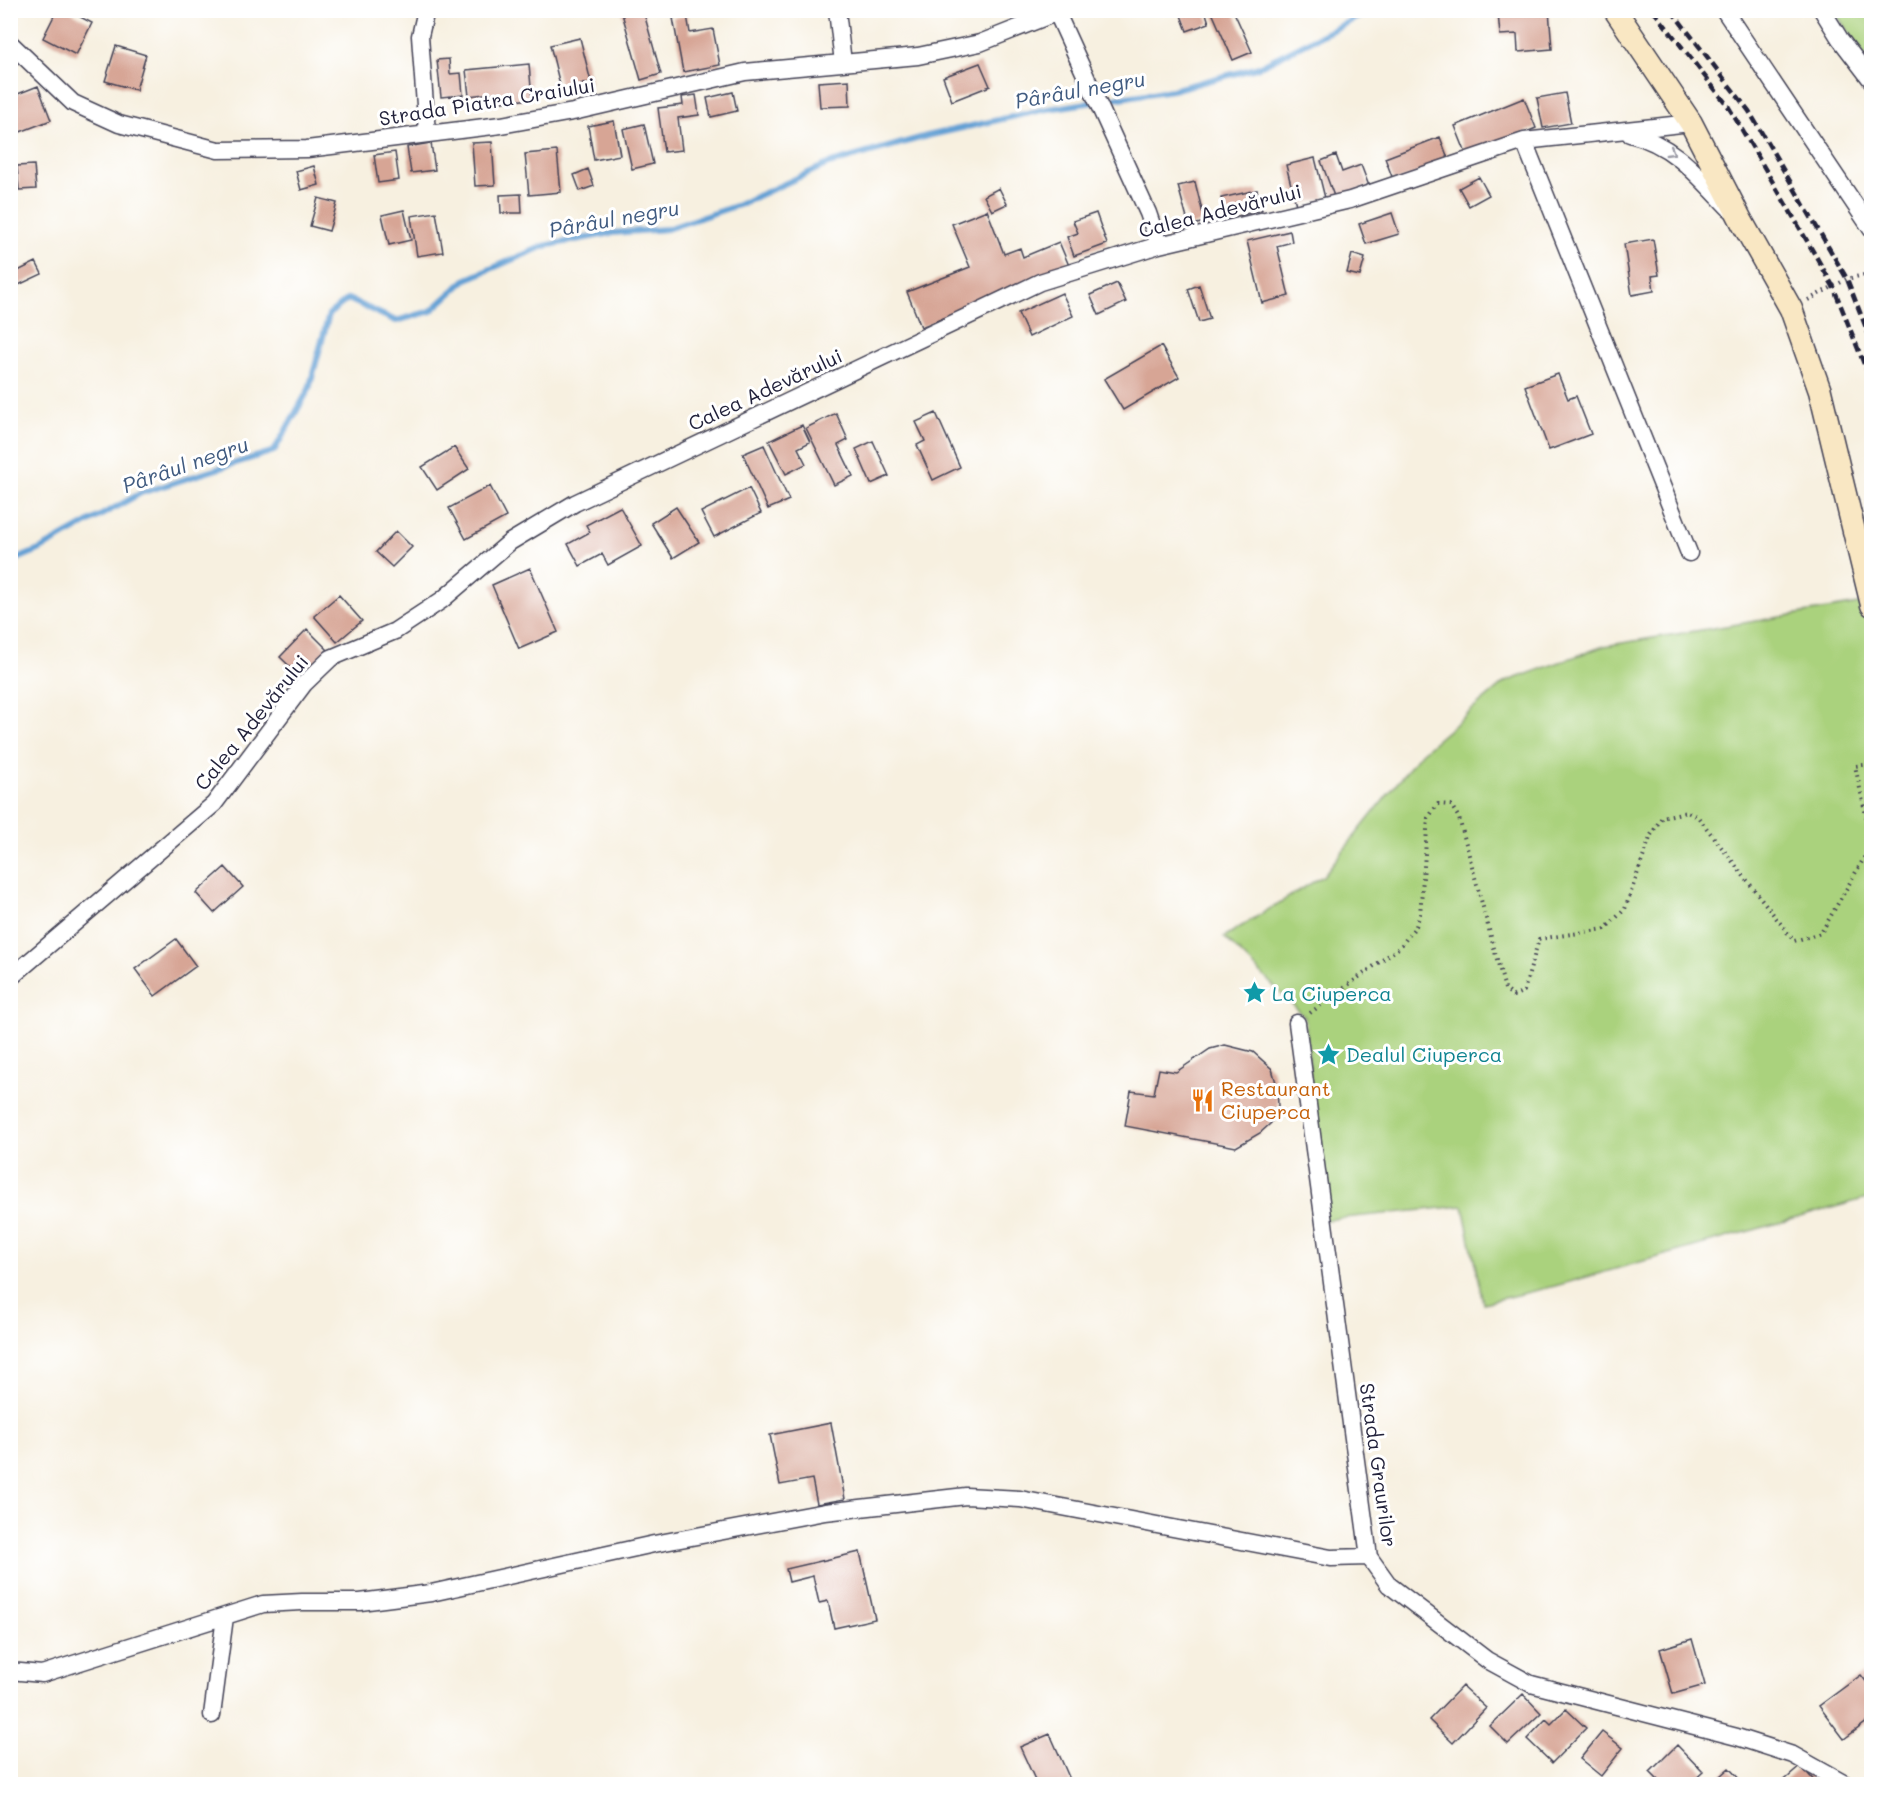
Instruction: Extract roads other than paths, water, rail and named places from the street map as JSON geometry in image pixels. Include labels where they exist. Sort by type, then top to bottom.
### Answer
[{"type":"main road","points":[[1615,10],[1691,123],[1742,222],[1791,309],[1821,391],[1872,605]]},
{"type":"street","points":[[426,10],[420,36],[427,133]]},
{"type":"street","points":[[837,10],[843,63]]},
{"type":"street","points":[[1724,10],[1872,230]]},
{"type":"street","points":[[1822,10],[1840,39],[1872,81]]},
{"type":"street","points":[[1060,12],[1148,213],[1159,245]]},
{"type":"street","name":"Strada Piatra Craiului","points":[[10,43],[73,103],[118,124],[218,150],[307,149],[501,125],[573,112],[745,72],[918,56],[980,43],[1060,12]]},
{"type":"street","name":"Calea Adevărului","points":[[10,978],[214,804],[304,684],[331,658],[395,631],[442,600],[510,542],[575,503],[1040,282],[1159,245],[1350,200],[1524,141],[1691,123]]},
{"type":"street","points":[[1617,131],[1649,139],[1681,158],[1742,222]]},
{"type":"street","points":[[1524,141],[1689,553]]},
{"type":"street","name":"Strada Graurilor","points":[[1297,1023],[1369,1557],[1389,1585],[1488,1660],[1531,1684],[1737,1737],[1793,1755],[1845,1785]]},
{"type":"street","points":[[10,1671],[42,1674],[263,1604],[360,1602],[431,1593],[654,1544],[825,1512],[966,1496],[1020,1499],[1331,1558],[1369,1557]]},
{"type":"street","points":[[212,1714],[225,1617]]},
{"type":"waterway","name":"Pârâul negru","points":[[10,562],[39,550],[141,493],[274,451],[309,389],[329,314],[348,299],[396,321],[431,311],[465,280],[544,246],[612,233],[667,229],[738,205],[828,164],[927,136],[1042,110],[1172,90],[1256,68],[1372,10]]},
{"type":"railway","points":[[1653,10],[1728,106],[1791,213],[1833,286],[1872,384]]},
{"type":"railway","points":[[1671,10],[1749,111],[1847,279],[1872,343]]},
{"type":"place","name":"La Ciuperca","points":[[1254,993]]},
{"type":"place","name":"Dealul Ciuperca","points":[[1328,1054]]},
{"type":"place","name":"Restaurant Ciuperca","points":[[1203,1100]]}]
